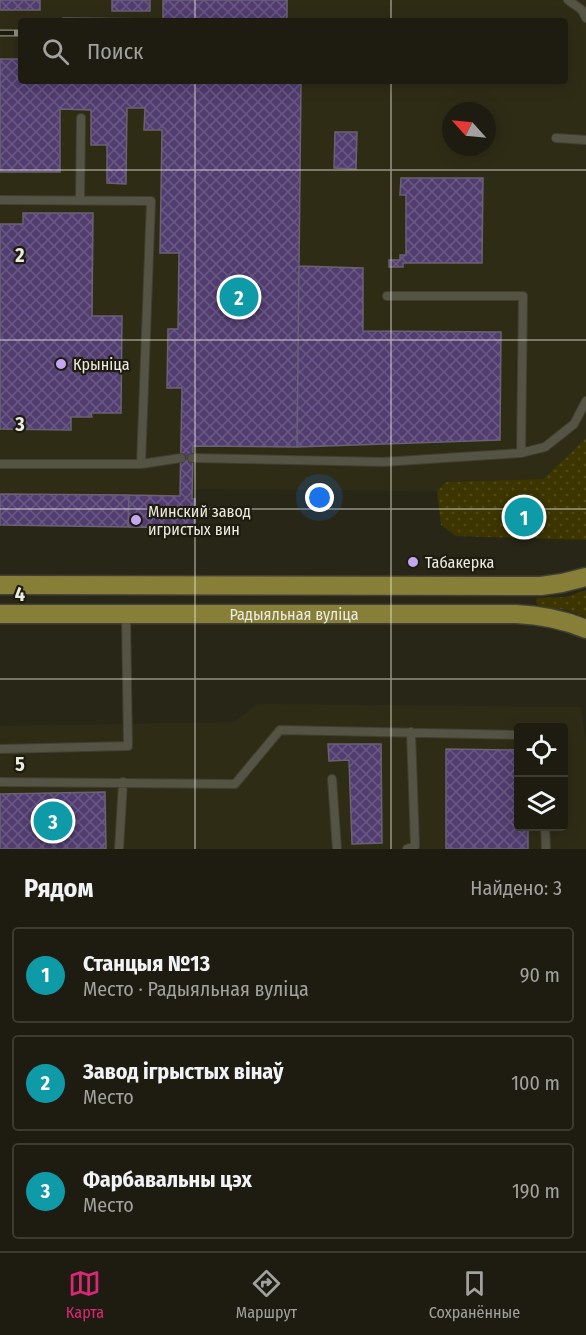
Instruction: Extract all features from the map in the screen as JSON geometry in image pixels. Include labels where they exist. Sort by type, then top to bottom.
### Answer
[{"type":"main road","name":"Радыяльная вуліца","points":[[0,585],[541,586],[562,584],[586,577]]},
{"type":"main road","name":"Радыяльная вуліца","points":[[0,614],[540,615],[561,619],[586,629]]},
{"type":"lane","points":[[568,0],[582,10],[586,18]]},
{"type":"lane","points":[[80,200],[81,118]]},
{"type":"lane","points":[[556,138],[586,140]]},
{"type":"lane","points":[[0,200],[151,201],[141,464]]},
{"type":"lane","points":[[387,296],[524,296],[521,453]]},
{"type":"lane","points":[[192,458],[383,462],[521,453],[545,447],[574,424],[586,401]]},
{"type":"lane","points":[[0,464],[141,464],[181,458]]},
{"type":"lane","points":[[0,749],[128,746],[126,613]]},
{"type":"lane","points":[[0,782],[235,784],[280,730],[514,735]]},
{"type":"lane","points":[[407,849],[415,846],[411,732]]},
{"type":"lane","points":[[332,780],[337,849]]},
{"type":"lane","points":[[119,849],[123,782]]},
{"type":"lane","points":[[545,831],[546,849]]},
{"type":"shaded area","points":[[0,0],[586,0],[586,438],[543,479],[446,482],[437,491],[192,489],[192,499],[195,499],[194,528],[0,525]]},
{"type":"shaded area","points":[[586,438],[586,540],[456,536],[441,525],[437,491],[446,482],[543,479]]},
{"type":"shaded area","points":[[586,590],[586,617],[566,610],[538,606],[536,602],[537,598],[566,597]]},
{"type":"shaded area","points":[[257,704],[581,707],[586,743],[586,849],[0,849],[0,726],[234,722]]},
{"type":"building","points":[[0,0],[40,0],[40,10],[0,10]]},
{"type":"building","points":[[112,0],[150,0],[150,11],[112,11]]},
{"type":"building","points":[[163,0],[287,0],[287,18],[163,18]]},
{"type":"building","points":[[0,59],[18,59],[18,84],[301,84],[297,447],[193,446],[194,528],[128,527],[129,495],[180,496],[182,388],[167,388],[168,329],[178,329],[179,253],[160,253],[162,130],[144,130],[145,108],[127,108],[126,184],[107,183],[107,145],[91,145],[91,110],[60,109],[60,172],[0,172]]},
{"type":"building","points":[[335,132],[357,132],[356,169],[334,168]]},
{"type":"building","points":[[401,178],[483,178],[482,263],[403,263],[403,267],[389,267],[389,260],[400,260],[400,255],[406,255],[406,195],[400,195]]},
{"type":"building","name":"Крыніца","points":[[23,213],[93,213],[92,316],[122,316],[121,413],[91,413],[92,417],[71,417],[71,430],[0,429],[0,224],[23,224]]},
{"type":"building","points":[[299,266],[363,268],[363,331],[501,332],[500,440],[297,447]]},
{"type":"building","points":[[0,494],[129,495],[128,527],[0,525]]},
{"type":"building","points":[[519,513],[528,513],[528,521],[519,521]]},
{"type":"building","points":[[328,744],[381,744],[382,843],[352,844],[349,760],[329,761]]},
{"type":"building","points":[[446,749],[514,750],[514,831],[528,831],[528,849],[446,849]]},
{"type":"building","points":[[105,792],[106,849],[0,849],[0,794]]},
{"type":"railway","points":[[0,33],[18,33]]},
{"type":"place","name":"Завод ігрыстых вінаў","points":[[239,297]]},
{"type":"place","name":"Крыніца","points":[[61,364]]},
{"type":"place","name":"Станцыя №13","points":[[524,517]]},
{"type":"place","name":"Минский завод игристых вин","points":[[136,520]]},
{"type":"place","name":"Табакерка","points":[[413,562]]},
{"type":"place","name":"Фарбавальны цэх","points":[[53,821]]}]
